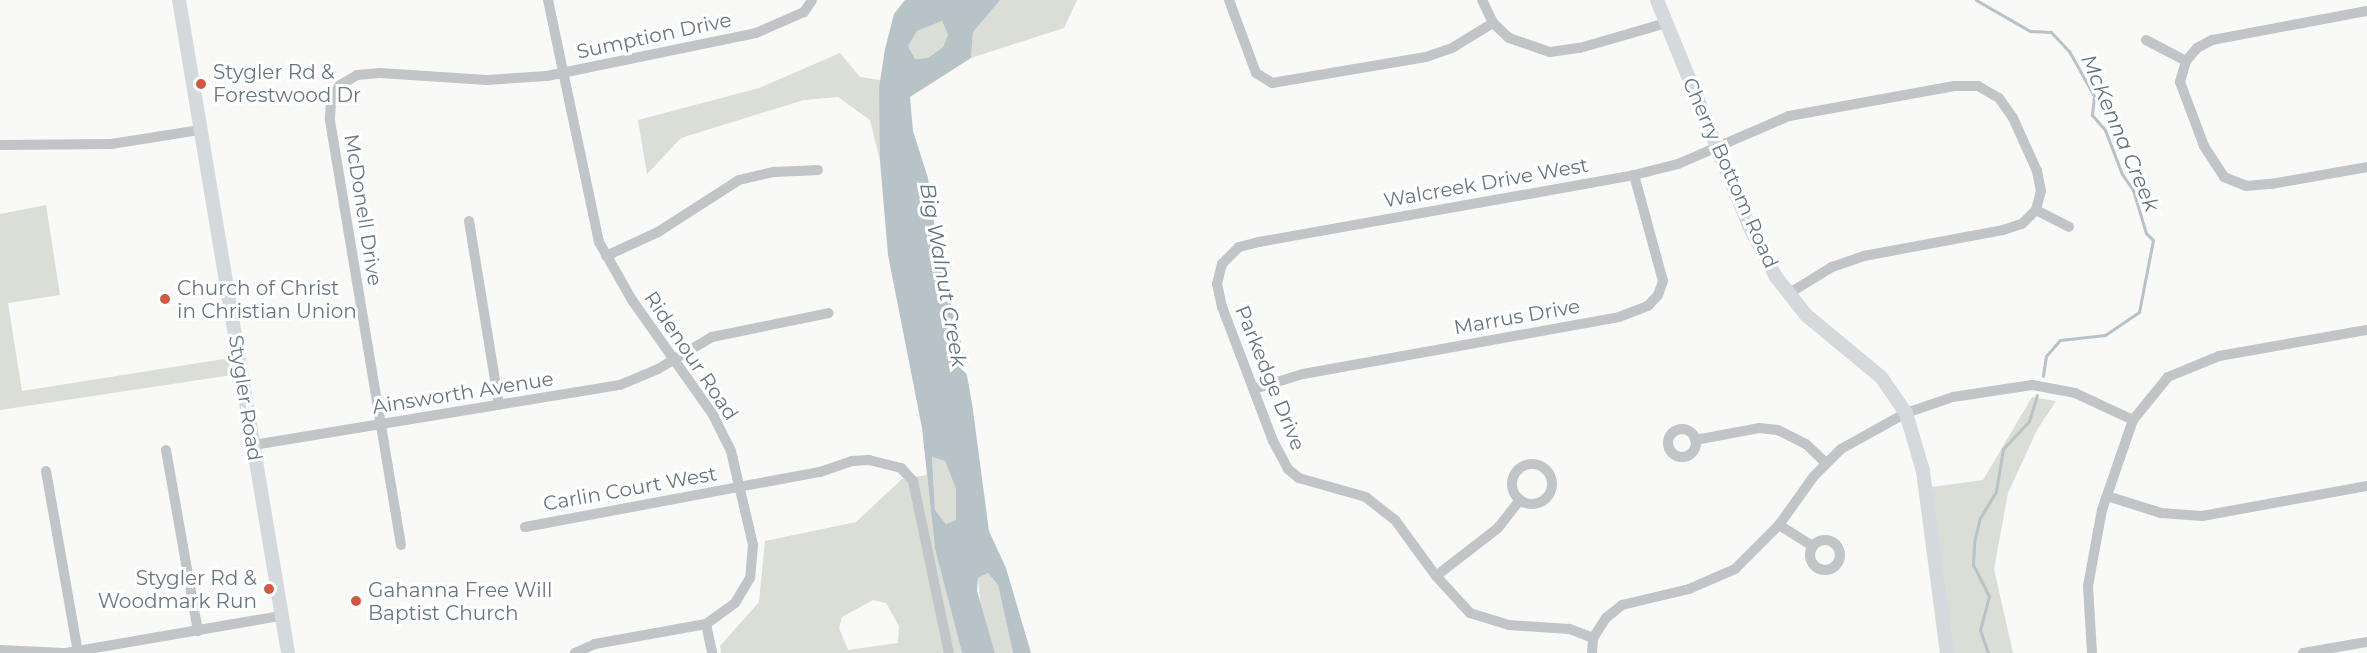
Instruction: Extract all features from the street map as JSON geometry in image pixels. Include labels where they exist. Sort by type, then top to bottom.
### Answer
[{"type":"main road","name":"Stygler Road","points":[[179,0],[288,653]]},
{"type":"main road","name":"Cherry Bottom Road","points":[[1657,0],[1749,226],[1788,294],[1806,315],[1881,377],[1906,413],[1923,471],[1947,653]]},
{"type":"street","name":"Ridenour Road","points":[[549,0],[588,198],[606,256],[713,415],[730,451],[741,487],[753,545],[750,578],[733,606],[706,624],[595,644],[575,653]]},
{"type":"street","name":"Sumption Drive","points":[[563,73],[756,33],[804,12],[812,0]]},
{"type":"street","points":[[1229,0],[1256,73],[1265,81],[1279,82],[1426,57],[1452,48],[1493,23]]},
{"type":"street","points":[[1482,0],[1493,23],[1520,45],[1550,52],[1580,48],[1666,23]]},
{"type":"street","points":[[2367,11],[2212,40],[2197,48],[2186,62],[2180,82],[2204,146],[2224,177],[2247,186],[2263,185],[2367,167]]},
{"type":"street","points":[[2146,40],[2186,62]]},
{"type":"street","name":"McDonell Drive","points":[[401,545],[330,119],[331,101],[340,85],[357,75],[509,80],[563,73]]},
{"type":"street","name":"Walcreek Drive West","points":[[1258,242],[1634,175],[1678,164],[1717,146],[1809,111],[1954,86],[1978,86],[1999,98],[2013,118],[2037,171],[2041,191],[2036,210]]},
{"type":"street","points":[[0,145],[111,144],[200,130]]},
{"type":"street","points":[[606,256],[658,232],[739,180],[775,172],[818,170]]},
{"type":"street","name":"Marrus Drive","points":[[1254,389],[1303,374],[1619,317],[1648,306],[1658,295],[1663,281],[1634,175]]},
{"type":"street","points":[[1788,294],[1832,267],[1864,256],[2003,230],[2022,224],[2036,210],[2068,227]]},
{"type":"street","points":[[469,221],[499,405]]},
{"type":"street","name":"Parkedge Drive","points":[[1258,242],[1239,247],[1222,264],[1217,284],[1254,389],[1288,469],[1299,478],[1365,497],[1395,520],[1436,576],[1470,613],[1509,625],[1569,629],[1593,638]]},
{"type":"street","name":"Ainsworth Avenue","points":[[253,446],[620,385],[712,337],[829,313]]},
{"type":"street","points":[[2092,653],[2088,586],[2107,496],[2133,420],[2168,376],[2219,356],[2367,330]]},
{"type":"street","points":[[1592,653],[1593,638],[1606,618],[1622,605],[1689,589],[1735,569],[1779,525],[1826,463],[1841,449],[1906,413],[1953,397],[2032,385],[2075,393],[2133,420]]},
{"type":"street","points":[[1695,440],[1759,428],[1778,430],[1806,444],[1826,463]]},
{"type":"street","points":[[166,450],[198,631]]},
{"type":"street","name":"Carlin Court West","points":[[525,527],[741,487],[868,460],[901,468],[914,481],[948,653]]},
{"type":"street","points":[[46,471],[78,652]]},
{"type":"street","points":[[2107,496],[2161,513],[2202,516],[2367,486]]},
{"type":"street","points":[[1436,576],[1498,528],[1520,500]]},
{"type":"street","points":[[1779,525],[1812,546]]},
{"type":"street","points":[[0,650],[78,652],[281,616]]},
{"type":"street","points":[[706,624],[712,653]]},
{"type":"street","points":[[2303,653],[2367,642]]},
{"type":"shaded area","points":[[905,0],[1000,0],[973,32],[971,58],[910,97],[913,131],[928,178],[940,267],[958,327],[972,403],[989,531],[1006,568],[1031,653],[1013,653],[998,585],[988,573],[978,578],[977,591],[995,653],[962,653],[935,549],[922,428],[888,255],[880,161],[879,88],[885,49],[894,14]],"holes":[[[942,21],[948,35],[943,47],[928,58],[915,59],[908,46],[917,31]],[[932,457],[945,461],[956,489],[956,520],[946,524],[935,510]]]},
{"type":"shaded area","points":[[921,0],[1077,0],[1064,28],[971,58],[973,32],[983,20]]},
{"type":"shaded area","points":[[942,21],[948,35],[943,47],[928,58],[915,59],[908,46],[917,31]]},
{"type":"shaded area","points":[[840,53],[860,77],[880,80],[880,161],[870,120],[838,97],[804,100],[681,138],[647,174],[638,120],[759,88]]},
{"type":"shaded area","points":[[46,205],[60,295],[8,303],[22,391],[230,358],[232,375],[0,410],[0,214]]},
{"type":"shaded area","points":[[2032,397],[2056,401],[2037,430],[2008,493],[1994,569],[2013,653],[1950,653],[1932,487],[1983,480]]},
{"type":"shaded area","points":[[932,457],[945,461],[956,489],[956,521],[946,524],[935,510]]},
{"type":"shaded area","points":[[927,475],[935,549],[962,653],[721,653],[720,646],[759,602],[765,541],[856,522],[902,479]],"holes":[[[873,600],[886,603],[899,626],[898,643],[848,650],[839,628],[842,617]]]},
{"type":"shaded area","points":[[988,573],[998,585],[1013,653],[995,653],[982,618],[978,578]]},
{"type":"waterway","name":"McKenna Creek","points":[[1976,0],[2030,31],[2051,32],[2069,51],[2094,96],[2092,115],[2105,130],[2122,174],[2133,190],[2146,233],[2153,240],[2139,312],[2105,335],[2060,340],[2046,356],[2043,376]]},
{"type":"waterway","name":"McKenna Creek","points":[[1988,653],[1980,630],[1989,596],[1973,565],[1974,543],[1980,518],[1996,491],[2003,449],[2029,421],[2037,395]]},
{"type":"place","name":"Stygler Rd & Forestwood Dr","points":[[201,84]]},
{"type":"place","name":"Church of Christ in Christian Union","points":[[165,299]]},
{"type":"place","name":"Stygler Rd & Woodmark Run","points":[[269,589]]},
{"type":"place","name":"Gahanna Free Will Baptist Church","points":[[356,601]]},
{"type":"water label","name":"Big Walnut Creek","points":[[943,275]]}]
